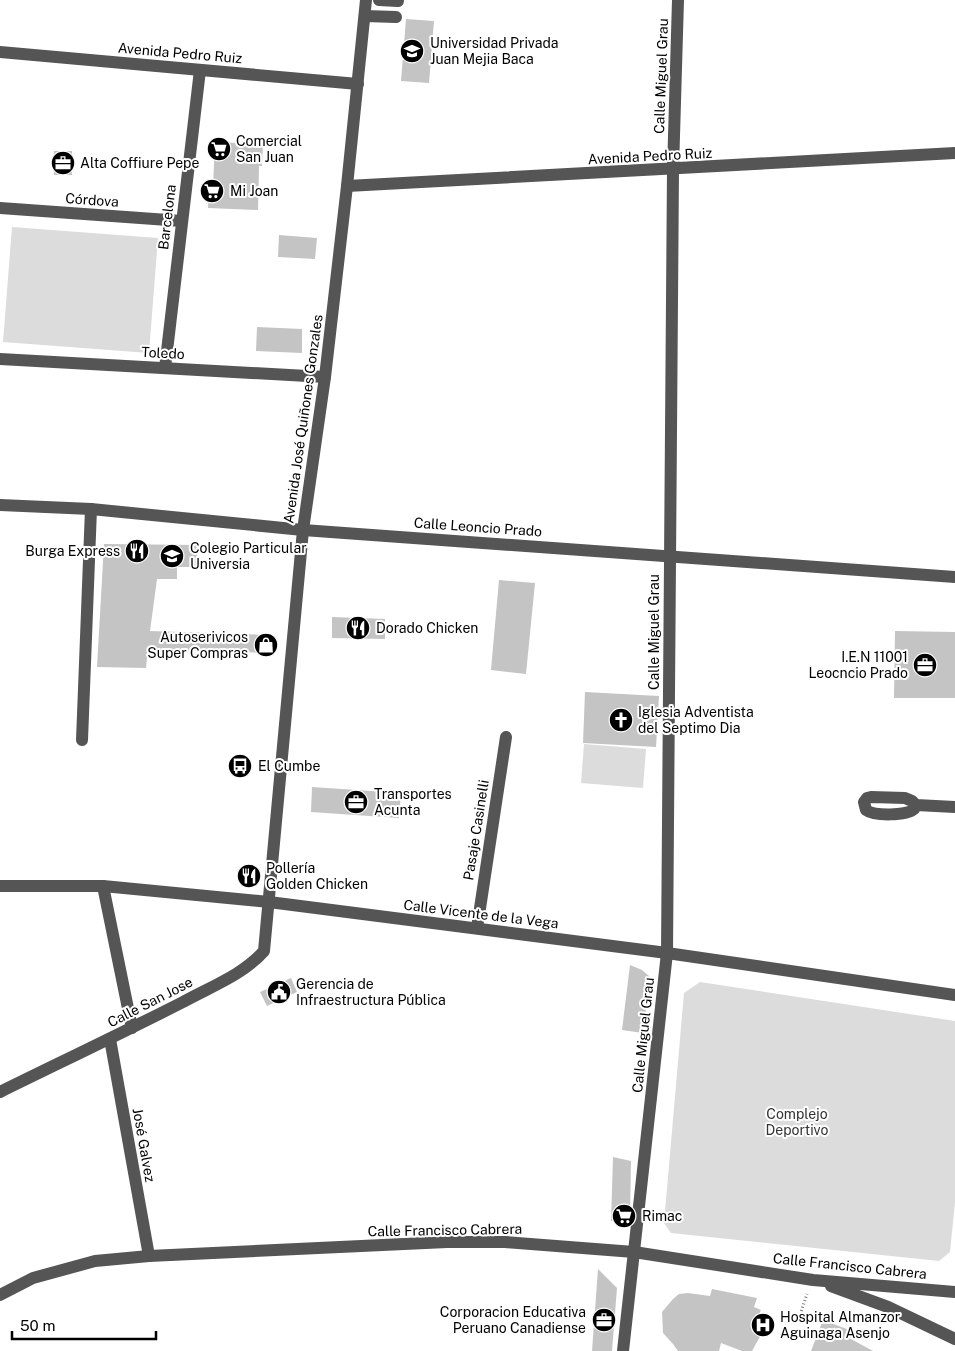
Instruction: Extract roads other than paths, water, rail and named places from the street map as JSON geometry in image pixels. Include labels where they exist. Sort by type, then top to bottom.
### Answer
[{"type":"street","name":"Avenida José Quiñones Gonzales","points":[[269,902],[303,530],[347,186],[366,0]]},
{"type":"street","points":[[379,0],[398,1]]},
{"type":"street","name":"Calle Miguel Grau","points":[[623,1351],[667,952],[673,170],[678,0]]},
{"type":"street","points":[[365,16],[396,17]]},
{"type":"street","name":"Avenida Pedro Ruiz","points":[[0,52],[358,84]]},
{"type":"street","name":"Barcelona","points":[[164,368],[200,70]]},
{"type":"street","name":"Avenida Pedro Ruiz","points":[[347,186],[673,170],[955,153]]},
{"type":"street","name":"Córdova","points":[[0,208],[182,221]]},
{"type":"street","name":"Toledo","points":[[0,359],[324,377]]},
{"type":"street","name":"Calle Leoncio Prado","points":[[0,506],[91,509],[303,530],[955,577]]},
{"type":"street","points":[[82,740],[91,509]]},
{"type":"street","name":"Pasaje Casinelli","points":[[477,928],[506,737]]},
{"type":"street","points":[[916,805],[955,807]]},
{"type":"street","name":"Calle Vicente de la Vega","points":[[0,886],[103,886],[269,902],[667,952],[955,995]]},
{"type":"street","points":[[103,886],[132,1028]]},
{"type":"street","name":"Calle San Jose","points":[[0,1092],[132,1028],[233,975],[257,960],[264,951],[269,902]]},
{"type":"street","name":"José Galvez","points":[[110,1039],[149,1256]]},
{"type":"street","name":"Calle Francisco Cabrera","points":[[0,1295],[32,1278],[95,1261],[149,1256],[447,1242],[505,1242],[634,1252],[813,1280],[955,1292]]},
{"type":"street","points":[[813,1280],[888,1307],[955,1339]]},
{"type":"place","name":"Universidad Privada Juan Mejia Baca","points":[[412,51]]},
{"type":"place","name":"Comercial San Juan","points":[[219,149]]},
{"type":"place","name":"Alta Coffiure Pepe","points":[[63,163]]},
{"type":"place","name":"Mi Joan","points":[[212,191]]},
{"type":"place","name":"Burga Express","points":[[137,551]]},
{"type":"place","name":"Colegio Particular Universia","points":[[172,556]]},
{"type":"place","name":"Dorado Chicken","points":[[358,628]]},
{"type":"place","name":"Autoserivicos Super Compras","points":[[266,645]]},
{"type":"place","name":"I.E.N 11001 Leocncio Prado","points":[[925,665]]},
{"type":"place","name":"Iglesia Adventista del Septimo Dia","points":[[621,720]]},
{"type":"place","name":"El Cumbe","points":[[240,766]]},
{"type":"place","name":"Transportes Acunta","points":[[356,802]]},
{"type":"place","name":"Pollería Golden Chicken","points":[[249,876]]},
{"type":"place","name":"Gerencia de Infraestructura Pública","points":[[279,992]]},
{"type":"place","name":"Rimac","points":[[624,1216]]},
{"type":"place","name":"Corporacion Educativa Peruano Canadiense","points":[[604,1320]]},
{"type":"place","name":"Hospital Almanzor Aguinaga Asenjo","points":[[763,1325]]},
{"type":"park label","name":"Complejo Deportivo","points":[[797,1122]]}]
